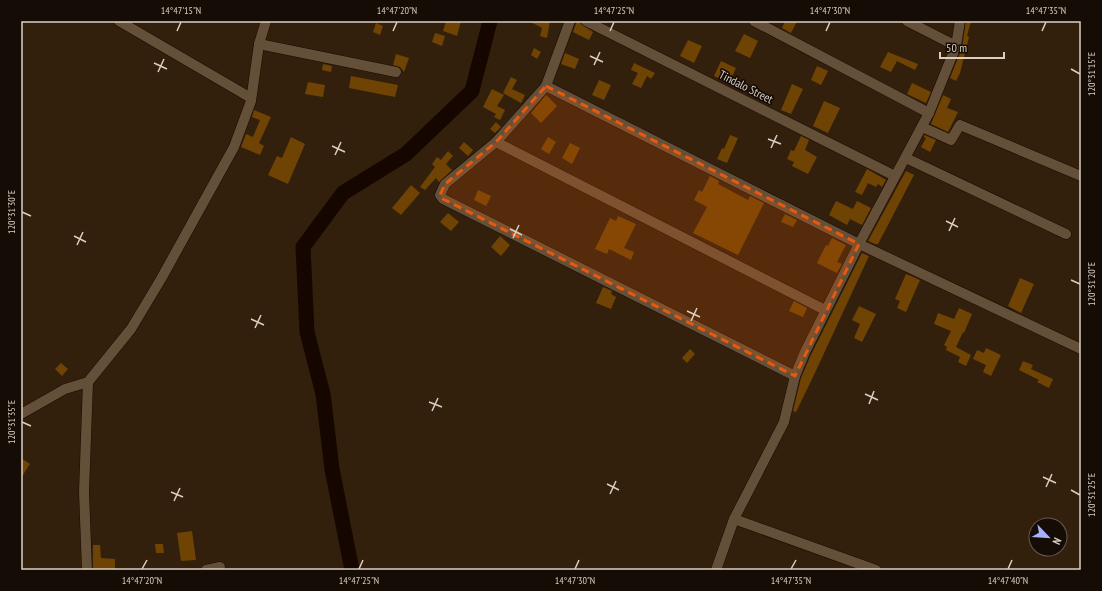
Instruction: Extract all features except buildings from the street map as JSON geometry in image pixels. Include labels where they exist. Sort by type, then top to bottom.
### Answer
[{"type":"street","points":[[119,21],[251,98]]},
{"type":"street","points":[[21,414],[65,389],[88,382],[130,329],[161,279],[234,147],[251,98],[259,44],[266,21]]},
{"type":"street","points":[[570,21],[546,86],[496,142],[445,184],[440,195],[443,199],[795,376]]},
{"type":"street","name":"Tindalo Street","points":[[586,21],[895,176]]},
{"type":"street","points":[[754,21],[929,113]]},
{"type":"street","points":[[907,21],[956,46]]},
{"type":"street","points":[[716,570],[734,519],[784,422],[795,376],[825,310],[929,113],[956,46],[960,21]]},
{"type":"street","points":[[259,44],[396,72]]},
{"type":"street","points":[[546,86],[859,244],[1081,349]]},
{"type":"street","points":[[922,127],[951,140],[960,125],[1081,176]]},
{"type":"street","points":[[496,142],[825,310]]},
{"type":"street","points":[[906,158],[1066,234]]},
{"type":"street","points":[[87,570],[84,492],[88,382]]},
{"type":"street","points":[[734,519],[876,570]]},
{"type":"street","points":[[206,570],[220,567]]},
{"type":"highlighted area","points":[[546,86],[859,244],[795,376],[443,199],[440,195],[445,184],[496,142]]},
{"type":"waterway","points":[[352,570],[332,469],[323,394],[307,332],[303,247],[343,193],[406,154],[472,91],[490,21]]}]
